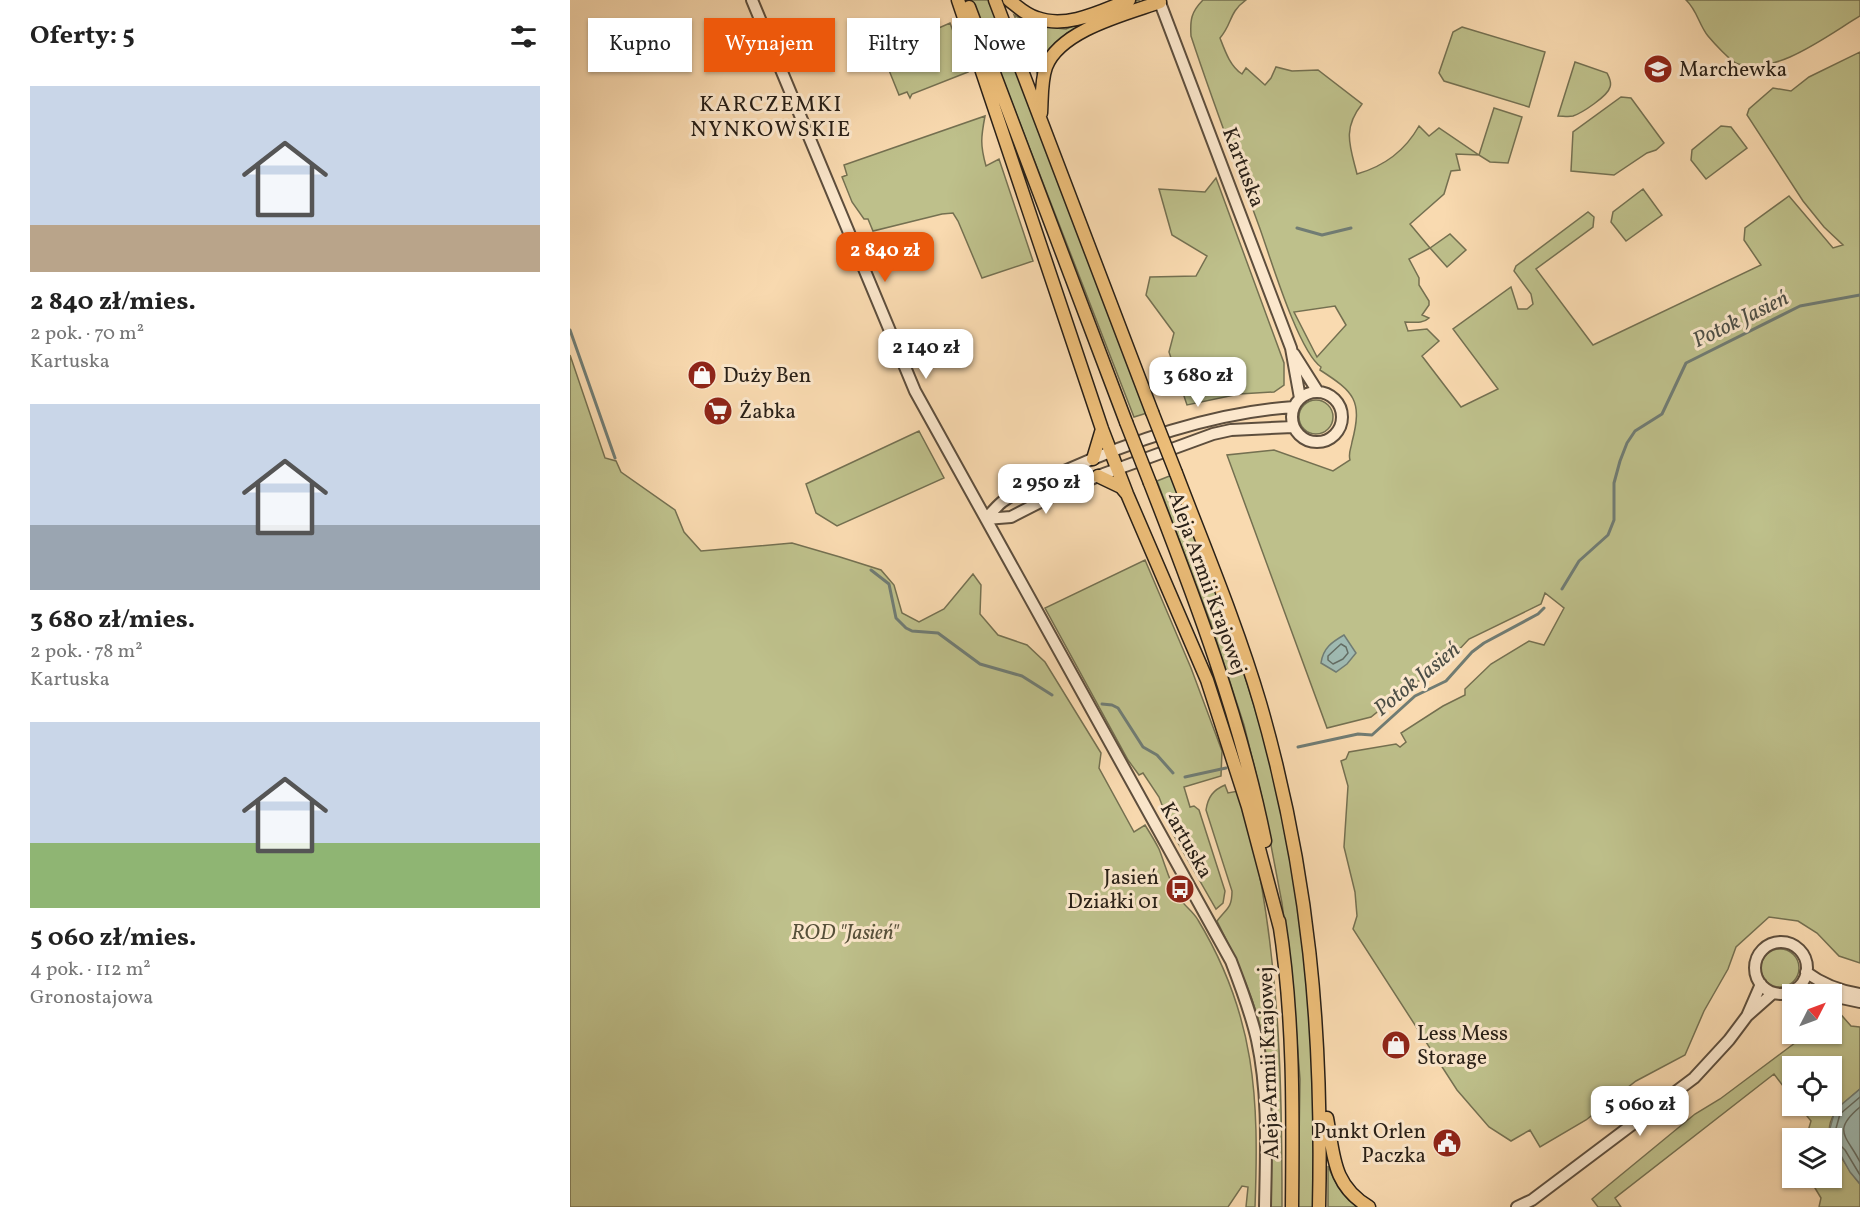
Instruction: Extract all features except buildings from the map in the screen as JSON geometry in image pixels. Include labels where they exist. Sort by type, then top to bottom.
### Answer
[{"type":"main road","points":[[958,0],[1102,429],[1127,494],[1207,680],[1248,807],[1280,928]]},
{"type":"main road","name":"Aleja Armii Krajowej","points":[[966,0],[1150,483],[1221,674],[1244,746],[1263,830],[1280,928],[1287,991],[1293,1069],[1292,1207]]},
{"type":"main road","name":"Aleja Armii Krajowej","points":[[995,0],[1251,676],[1278,772],[1296,856],[1307,923],[1314,991],[1320,1087],[1319,1207]]},
{"type":"main road","points":[[1009,0],[1024,12],[1038,19],[1063,22],[1129,0]]},
{"type":"main road","points":[[1041,117],[1043,82],[1047,66],[1065,43],[1077,33],[1160,1]]},
{"type":"main road","points":[[1093,459],[1102,429]]},
{"type":"main road","points":[[1098,476],[1121,487],[1127,494]]},
{"type":"main road","points":[[1320,1087],[1335,1166],[1350,1192],[1369,1207]]},
{"type":"street","name":"Kartuska","points":[[752,0],[915,391],[1231,961],[1250,1014],[1261,1065],[1266,1113],[1265,1207]]},
{"type":"street","name":"Kartuska","points":[[1160,1],[1291,348],[1318,392]]},
{"type":"street","name":"Kartuska","points":[[1291,348],[1297,403]]},
{"type":"street","points":[[1318,392],[1335,399],[1341,407],[1342,417],[1341,426],[1336,435],[1320,443],[1304,439],[1293,427],[1292,413],[1297,403],[1305,395],[1318,392]]},
{"type":"street","points":[[986,519],[1002,502],[1043,481],[1111,452],[1208,420],[1297,403]]},
{"type":"street","points":[[986,519],[1011,518],[1052,496],[1098,476],[1213,434],[1231,430],[1293,427]]},
{"type":"street","points":[[1782,993],[1773,993],[1761,984],[1755,971],[1757,956],[1761,950],[1774,943],[1789,943],[1801,951],[1806,972],[1799,984]]},
{"type":"street","points":[[1806,972],[1838,989],[1860,994]]},
{"type":"street","points":[[1747,1016],[1761,984]]},
{"type":"street","points":[[1518,1207],[1529,1204],[1694,1078],[1724,1047],[1747,1016],[1773,993]]},
{"type":"street","points":[[1842,998],[1860,1002]]},
{"type":"green space","points":[[972,0],[989,0],[996,18],[979,18]]},
{"type":"green space","points":[[1138,0],[1141,2],[1067,33],[1047,52],[1047,27],[1066,29]]},
{"type":"green space","points":[[1203,0],[1246,0],[1236,9],[1220,38],[1231,63],[1242,74],[1246,68],[1265,85],[1276,67],[1292,71],[1318,70],[1362,104],[1352,122],[1349,138],[1357,174],[1377,167],[1401,150],[1419,126],[1429,136],[1439,128],[1479,155],[1456,154],[1460,170],[1451,171],[1444,194],[1410,224],[1430,248],[1409,259],[1419,278],[1419,285],[1429,301],[1422,315],[1429,318],[1421,322],[1405,322],[1408,331],[1427,329],[1439,341],[1422,356],[1461,407],[1498,389],[1453,329],[1511,287],[1518,309],[1527,309],[1533,304],[1531,294],[1514,271],[1516,266],[1588,212],[1594,217],[1593,227],[1536,269],[1593,345],[1761,265],[1744,240],[1745,228],[1789,196],[1833,248],[1843,245],[1824,227],[1803,201],[1747,115],[1749,109],[1773,88],[1791,91],[1809,77],[1860,52],[1860,963],[1839,956],[1817,933],[1798,921],[1769,917],[1736,947],[1728,969],[1704,1011],[1685,1055],[1636,1081],[1586,1120],[1540,1147],[1530,1130],[1511,1141],[1489,1127],[1457,1090],[1353,929],[1357,916],[1355,892],[1344,847],[1348,786],[1341,761],[1346,759],[1349,752],[1396,744],[1400,747],[1406,742],[1401,733],[1465,695],[1465,689],[1491,664],[1529,641],[1544,645],[1564,608],[1545,593],[1541,604],[1469,639],[1435,675],[1413,683],[1371,717],[1327,728],[1227,455],[1274,450],[1333,471],[1350,460],[1356,407],[1348,391],[1320,370],[1321,367],[1312,358],[1286,302],[1191,36],[1192,16]],"holes":[[[1335,306],[1346,325],[1317,357],[1294,312]]]},
{"type":"green space","points":[[1686,0],[1860,0],[1860,16],[1801,52],[1769,64],[1753,66],[1738,64],[1731,60],[1710,39]]},
{"type":"green space","points":[[950,23],[952,28],[952,72],[968,72],[912,94],[910,98],[907,92],[899,95],[890,72],[940,72],[940,27]]},
{"type":"green space","points":[[1462,27],[1545,52],[1529,107],[1444,81],[1439,73],[1453,32]]},
{"type":"green space","points":[[1575,62],[1607,73],[1610,87],[1600,99],[1582,111],[1573,116],[1558,116]]},
{"type":"green space","points":[[1000,72],[1017,72],[1147,413],[1134,417]]},
{"type":"green space","points":[[1621,97],[1631,98],[1664,143],[1614,175],[1571,171],[1573,132]]},
{"type":"green space","points":[[1494,108],[1522,117],[1508,163],[1490,162],[1479,155]]},
{"type":"green space","points":[[985,116],[982,141],[986,166],[999,159],[1033,261],[982,278],[953,213],[873,231],[868,219],[864,219],[852,202],[842,177],[847,175],[844,165]]},
{"type":"green space","points":[[1721,126],[1731,127],[1747,148],[1706,179],[1691,160],[1692,150]]},
{"type":"green space","points":[[1216,178],[1284,363],[1284,385],[1274,392],[1239,394],[1187,405],[1169,352],[1174,333],[1146,295],[1150,277],[1196,276],[1207,256],[1172,235],[1159,189],[1205,192]]},
{"type":"green space","points":[[1643,189],[1662,215],[1626,241],[1611,222],[1613,212]]},
{"type":"green space","points":[[1450,234],[1466,250],[1447,267],[1430,248]]},
{"type":"green space","name":"ROD \"Jasień\"","points":[[570,355],[605,458],[616,461],[621,472],[675,510],[684,532],[701,551],[792,543],[881,570],[894,585],[902,613],[919,622],[944,609],[973,574],[981,585],[980,614],[998,635],[1027,645],[1045,662],[1101,753],[1099,768],[1134,832],[1145,825],[1149,831],[1159,849],[1175,890],[1198,920],[1232,990],[1243,1025],[1254,1094],[1255,1207],[1246,1207],[1248,1187],[1242,1186],[1228,1207],[570,1207]]},
{"type":"green space","points":[[1316,400],[1328,405],[1333,417],[1328,429],[1316,434],[1304,429],[1299,417],[1304,405]]},
{"type":"green space","points":[[919,431],[944,478],[837,526],[816,513],[806,484]]},
{"type":"green space","points":[[1172,475],[1249,688],[1274,779],[1287,839],[1305,961],[1310,1022],[1314,1145],[1313,1207],[1298,1207],[1300,1079],[1293,989],[1282,903],[1262,798],[1244,725],[1211,624],[1157,481]]},
{"type":"green space","points":[[1145,560],[1191,668],[1222,751],[1221,776],[1184,787],[1190,807],[1194,806],[1199,810],[1225,891],[1223,903],[1216,909],[1173,834],[1159,797],[1143,773],[1139,775],[1128,760],[1045,608]]},
{"type":"green space","points":[[1225,785],[1228,793],[1238,791],[1257,861],[1271,948],[1280,1076],[1282,1207],[1270,1207],[1270,1109],[1268,1070],[1262,1033],[1246,984],[1217,921],[1230,905],[1232,891],[1206,810],[1212,794]]},
{"type":"green space","points":[[1780,949],[1787,951],[1797,961],[1799,968],[1797,975],[1788,984],[1782,984],[1780,987],[1773,985],[1763,975],[1761,968],[1763,961],[1773,951]]},
{"type":"green space","points":[[1842,1016],[1851,1026],[1860,1027],[1860,1089],[1842,1105],[1842,1056],[1782,1056],[1782,1085],[1774,1074],[1615,1198],[1621,1207],[1598,1207],[1592,1199],[1695,1114],[1720,1099],[1794,1044],[1842,1044]]},
{"type":"green space","points":[[1807,1116],[1833,1116],[1829,1128],[1809,1128],[1811,1121]]},
{"type":"green space","points":[[1842,1159],[1860,1184],[1860,1207],[1819,1207],[1821,1198],[1815,1188],[1842,1188]]},
{"type":"green space","points":[[1328,1166],[1340,1189],[1358,1207],[1328,1207]]},
{"type":"water","points":[[1344,635],[1356,653],[1336,672],[1321,663],[1322,658],[1329,646]]},
{"type":"water","points":[[1860,1089],[1860,1184],[1842,1158],[1842,1128],[1830,1128],[1833,1116],[1842,1116],[1842,1104]]},
{"type":"waterway","points":[[1297,228],[1322,235],[1351,228]]},
{"type":"waterway","name":"Potok Jasień","points":[[1562,589],[1579,561],[1608,535],[1614,520],[1614,483],[1627,443],[1635,431],[1662,414],[1686,363],[1800,306],[1860,295]]},
{"type":"waterway","name":"Potok Jasień","points":[[570,330],[615,458]]},
{"type":"waterway","name":"Potok Jasień","points":[[871,570],[889,584],[896,618],[906,628],[912,631],[938,633],[980,664],[1022,676],[1052,695]]},
{"type":"waterway","name":"Potok Jasień","points":[[1298,747],[1358,734],[1372,735],[1415,696],[1446,681],[1472,652],[1484,643],[1538,614],[1544,608]]},
{"type":"waterway","points":[[1102,704],[1118,708],[1143,747],[1157,755],[1173,773]]},
{"type":"waterway","name":"Potok Jasień","points":[[1185,777],[1226,768]]},
{"type":"place","name":"Marchewka","points":[[1658,69]]},
{"type":"place","name":"Duży Ben","points":[[702,375]]},
{"type":"place","name":"Żabka","points":[[718,411]]},
{"type":"place","name":"Jasień Działki 01","points":[[1180,889]]},
{"type":"place","name":"Less Mess Storage","points":[[1396,1045]]},
{"type":"place","name":"Punkt Orlen Paczka","points":[[1447,1143]]},
{"type":"district","name":"KARCZEMKI NYNKOWSKIE","points":[[771,116]]}]
